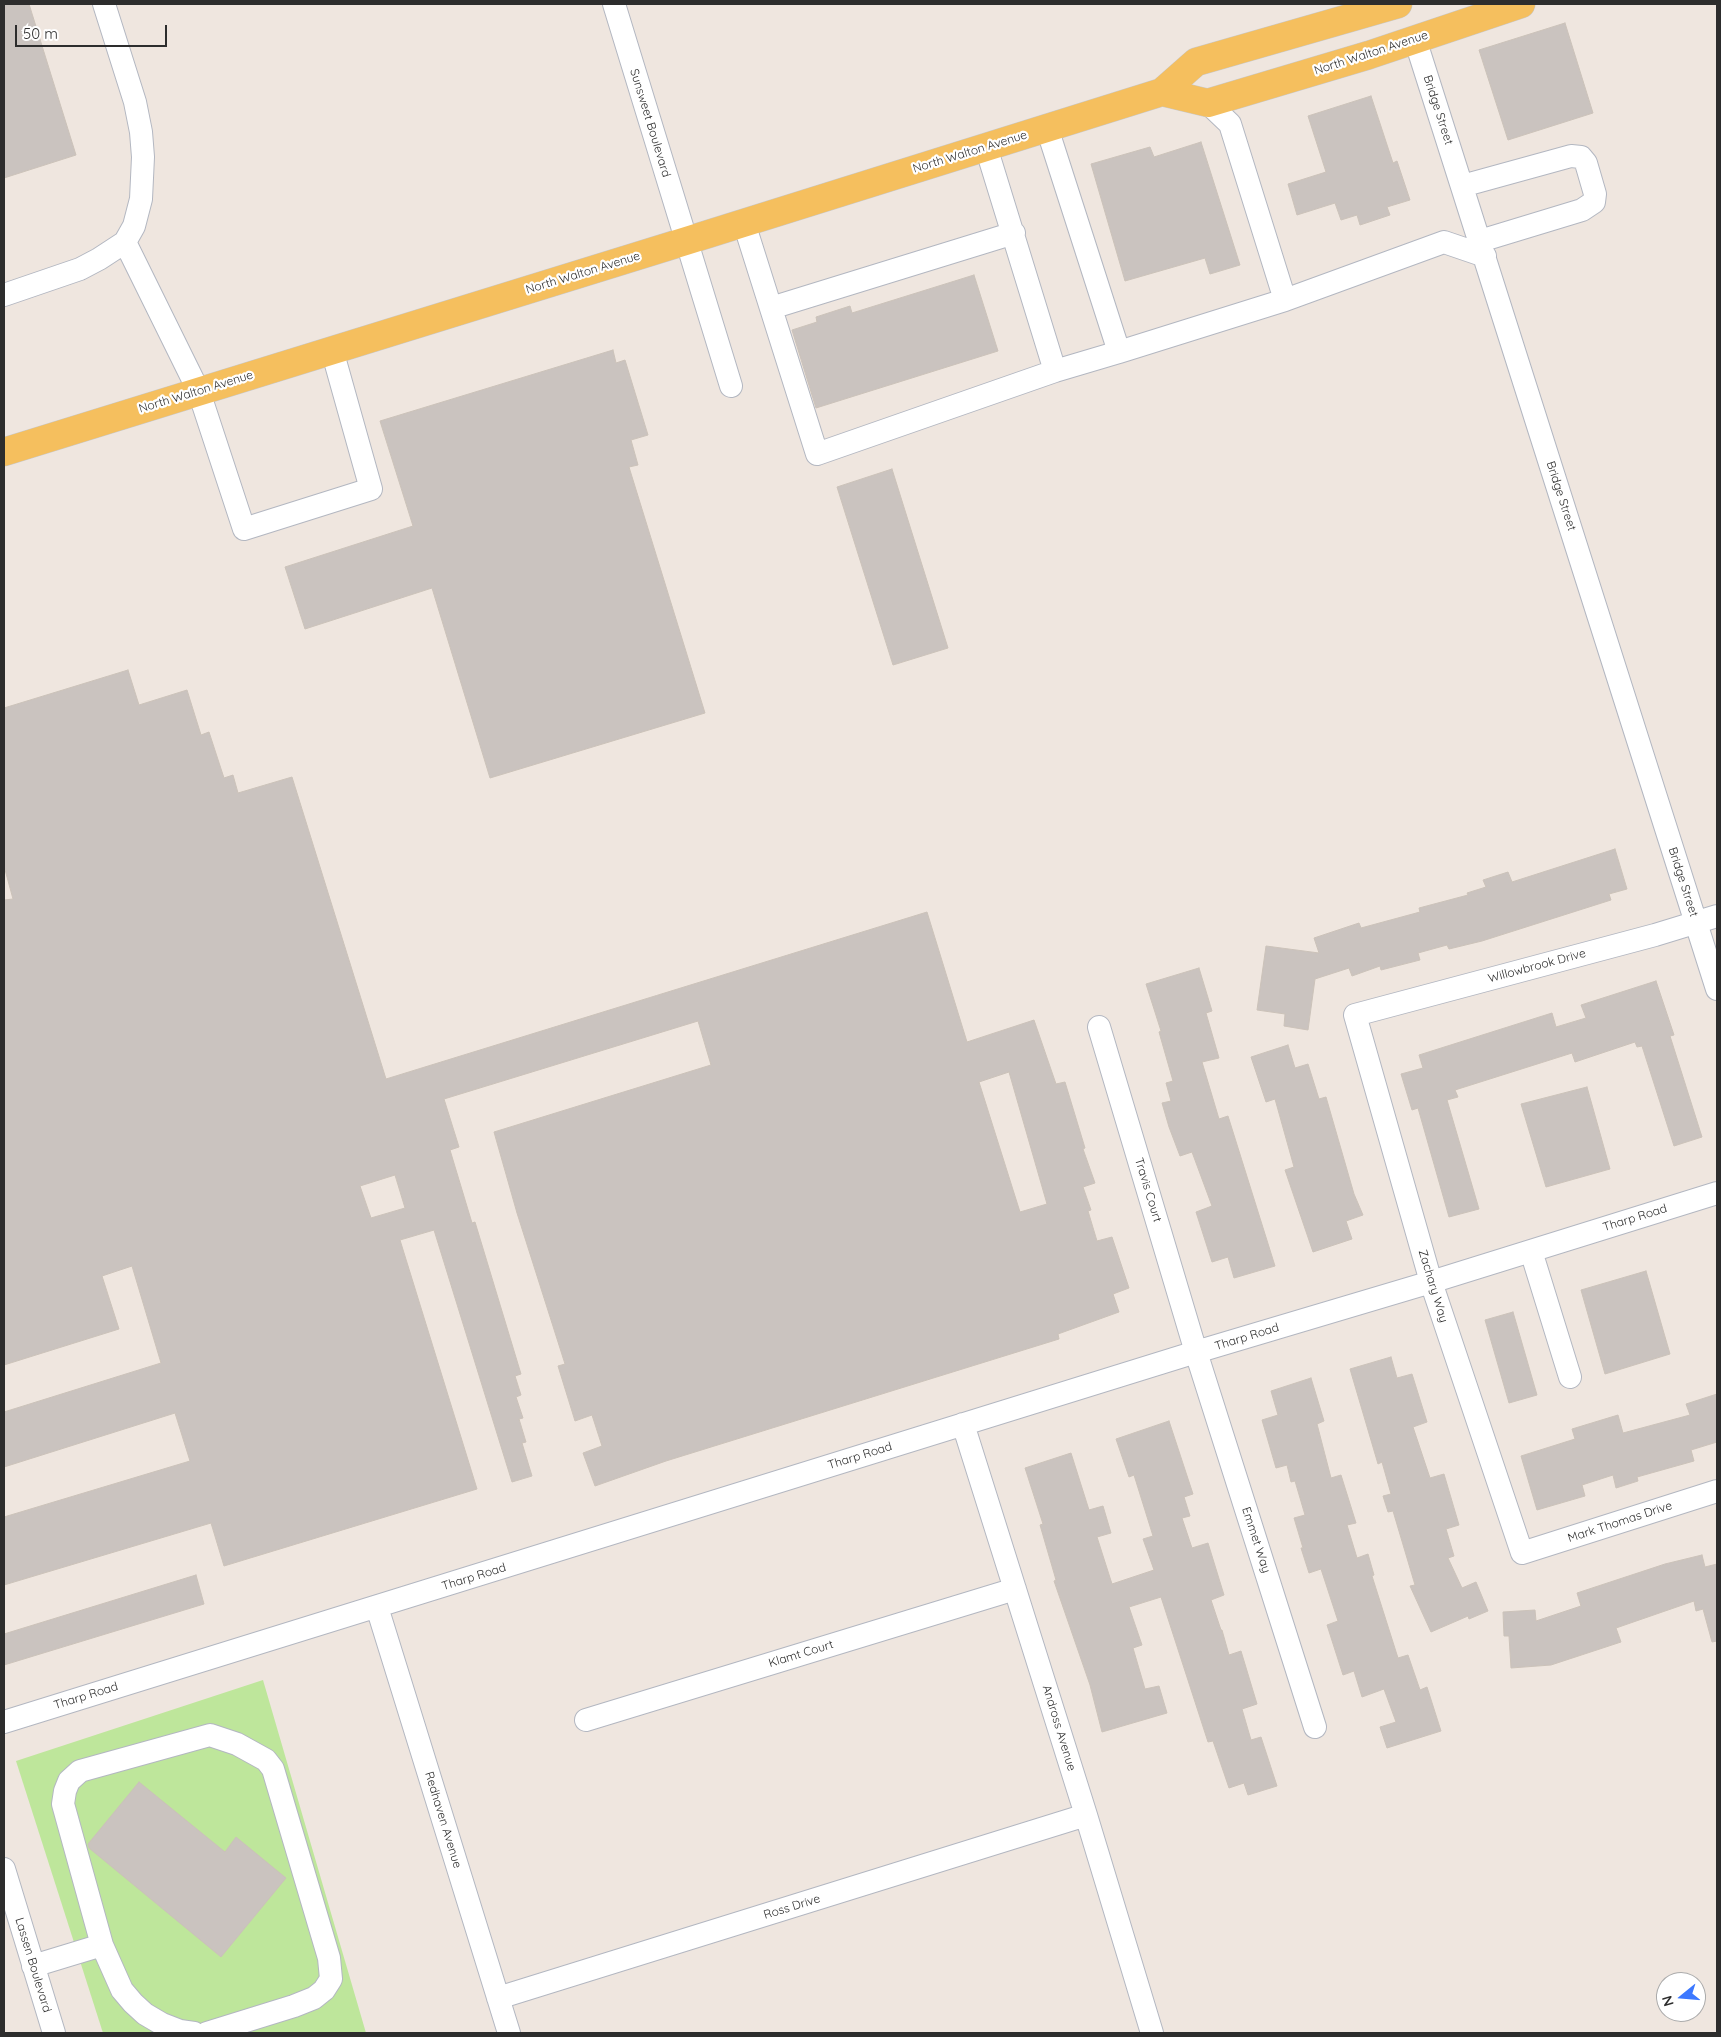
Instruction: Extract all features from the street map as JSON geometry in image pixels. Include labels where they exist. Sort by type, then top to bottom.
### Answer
[{"type":"main road","name":"North Walton Avenue","points":[[4,452],[686,242],[1162,92],[1196,62],[1398,4]]},
{"type":"main road","name":"Bridge Street","points":[[1404,4],[1415,39]]},
{"type":"main road","name":"North Walton Avenue","points":[[1208,103],[1369,55],[1521,4]]},
{"type":"main road","points":[[1162,92],[1208,103]]},
{"type":"street","points":[[4,295],[80,269],[125,242],[134,226],[141,199],[143,157],[141,132],[135,102],[104,4]]},
{"type":"street","name":"Sunsweet Boulevard","points":[[614,4],[731,386]]},
{"type":"street","name":"Bridge Street","points":[[1415,39],[1482,248],[1707,919],[1717,989]]},
{"type":"street","points":[[1208,103],[1230,124],[1285,300]]},
{"type":"street","points":[[1047,128],[1119,352]]},
{"type":"street","points":[[986,147],[1014,233],[1054,371]]},
{"type":"street","points":[[744,223],[817,454],[1054,371],[1285,300],[1444,242],[1482,248],[1582,210],[1594,202],[1595,194],[1586,163],[1581,157],[1571,156],[1462,186]]},
{"type":"street","points":[[771,308],[1014,233]]},
{"type":"street","points":[[125,242],[199,392],[244,529],[371,489],[332,350]]},
{"type":"street","name":"Willowbrook Drive","points":[[1355,1015],[1707,919]]},
{"type":"street","name":"Zachary Way","points":[[1355,1015],[1431,1282],[1522,1554]]},
{"type":"street","name":"Travis Court","points":[[1099,1027],[1196,1352]]},
{"type":"street","name":"Tharp Road","points":[[4,1722],[1196,1352],[1431,1282],[1717,1193]]},
{"type":"street","points":[[1531,1251],[1570,1376]]},
{"type":"street","name":"Emmet Way","points":[[1196,1352],[1315,1727]]},
{"type":"street","name":"Andross Avenue","points":[[963,1424],[1086,1815],[1152,2033]]},
{"type":"street","name":"Mark Thomas Drive","points":[[1522,1554],[1717,1491]]},
{"type":"street","name":"Klamt Court","points":[[586,1720],[1015,1589]]},
{"type":"street","name":"Redhaven Avenue","points":[[377,1607],[509,2033]]},
{"type":"street","points":[[194,2033],[180,2031],[162,2024],[145,2014],[122,1990],[102,1946],[64,1804],[65,1791],[69,1781],[80,1771],[210,1735],[237,1744],[266,1760],[273,1769],[329,1958],[331,1979],[324,1990],[314,1998],[207,2033]]},
{"type":"street","name":"Ross Drive","points":[[498,1998],[1086,1815]]},
{"type":"street","name":"Lassen Boulevard","points":[[4,1868],[54,2033]]},
{"type":"street","points":[[34,1966],[102,1946]]},
{"type":"green space","points":[[263,1680],[366,2033],[103,2033],[16,1761]]},
{"type":"building","points":[[4,4],[29,4],[76,155],[4,178]]},
{"type":"building","points":[[1565,23],[1593,113],[1508,140],[1479,50]]},
{"type":"building","points":[[1371,96],[1393,163],[1397,161],[1410,200],[1387,207],[1390,215],[1360,225],[1357,215],[1341,220],[1335,203],[1297,215],[1288,184],[1326,172],[1308,116]]},
{"type":"building","points":[[1201,142],[1240,265],[1210,274],[1205,258],[1125,281],[1091,164],[1150,147],[1154,157]]},
{"type":"building","points":[[974,275],[998,351],[816,408],[792,330],[817,322],[816,317],[850,306],[852,313]]},
{"type":"building","points":[[613,350],[616,363],[625,360],[648,435],[631,440],[638,465],[629,467],[705,713],[490,778],[432,588],[305,629],[285,567],[413,526],[380,421]]},
{"type":"building","points":[[892,469],[948,648],[893,665],[837,487]]},
{"type":"building","points":[[128,670],[139,705],[187,690],[201,735],[209,732],[224,778],[233,775],[238,793],[292,777],[386,1079],[927,912],[967,1042],[1034,1020],[1056,1084],[1065,1082],[1085,1148],[1083,1149],[1095,1183],[1083,1187],[1091,1210],[1088,1211],[1097,1241],[1112,1237],[1129,1288],[1113,1294],[1119,1312],[1058,1334],[1059,1339],[666,1461],[595,1486],[583,1453],[602,1446],[592,1415],[575,1421],[558,1366],[565,1364],[517,1213],[494,1132],[711,1065],[698,1021],[444,1099],[459,1147],[450,1150],[472,1223],[475,1222],[521,1374],[515,1376],[521,1395],[516,1397],[523,1418],[519,1419],[526,1442],[522,1443],[532,1476],[512,1482],[434,1230],[400,1240],[477,1489],[224,1566],[211,1523],[4,1585],[4,1517],[190,1461],[175,1413],[4,1467],[4,1412],[161,1363],[132,1266],[102,1276],[119,1329],[4,1365],[4,900],[13,899],[4,866],[4,708]],"holes":[[[1009,1072],[1047,1204],[1020,1212],[979,1082]],[[395,1175],[405,1208],[371,1218],[360,1186]]]},
{"type":"building","points":[[1615,849],[1627,889],[1609,894],[1611,900],[1482,941],[1449,949],[1447,945],[1418,953],[1420,960],[1381,970],[1380,966],[1352,976],[1349,968],[1315,979],[1308,1030],[1284,1026],[1285,1014],[1257,1010],[1266,946],[1319,953],[1314,938],[1359,923],[1361,928],[1420,912],[1419,908],[1468,895],[1467,893],[1486,887],[1483,880],[1508,872],[1512,882]]},
{"type":"building","points":[[1199,968],[1212,1011],[1206,1013],[1219,1058],[1202,1062],[1219,1119],[1228,1116],[1275,1266],[1234,1278],[1228,1257],[1212,1262],[1196,1212],[1212,1206],[1192,1152],[1180,1156],[1169,1127],[1162,1103],[1171,1101],[1166,1083],[1173,1081],[1159,1032],[1161,1031],[1146,984]]},
{"type":"building","points":[[1656,981],[1674,1035],[1670,1036],[1702,1137],[1674,1146],[1642,1046],[1637,1047],[1635,1042],[1575,1062],[1572,1053],[1455,1090],[1458,1097],[1447,1100],[1479,1209],[1449,1217],[1418,1108],[1412,1110],[1401,1074],[1423,1068],[1419,1055],[1552,1013],[1556,1027],[1586,1018],[1581,1005]]},
{"type":"building","points":[[1288,1045],[1295,1068],[1308,1064],[1319,1099],[1326,1097],[1354,1194],[1363,1215],[1346,1221],[1352,1239],[1313,1252],[1285,1170],[1294,1167],[1275,1099],[1266,1102],[1251,1057]]},
{"type":"building","points":[[1587,1087],[1610,1169],[1546,1187],[1521,1104]]},
{"type":"building","points":[[1646,1271],[1670,1354],[1605,1374],[1581,1290]]},
{"type":"building","points":[[1513,1312],[1537,1395],[1509,1403],[1485,1320]]},
{"type":"building","points":[[1391,1357],[1397,1378],[1412,1374],[1427,1422],[1413,1427],[1430,1478],[1444,1474],[1459,1525],[1446,1529],[1454,1556],[1448,1558],[1462,1588],[1476,1582],[1488,1611],[1469,1619],[1468,1616],[1431,1632],[1410,1586],[1415,1585],[1393,1511],[1388,1512],[1383,1496],[1391,1494],[1382,1462],[1378,1464],[1350,1369]]},
{"type":"building","points":[[1311,1378],[1324,1421],[1317,1424],[1331,1478],[1341,1475],[1356,1523],[1347,1525],[1357,1558],[1368,1554],[1374,1575],[1372,1576],[1398,1658],[1408,1655],[1420,1690],[1427,1687],[1441,1731],[1387,1748],[1380,1727],[1396,1722],[1384,1689],[1362,1697],[1354,1671],[1343,1675],[1327,1625],[1338,1621],[1321,1569],[1309,1573],[1301,1548],[1303,1548],[1294,1518],[1305,1515],[1295,1481],[1291,1482],[1287,1465],[1276,1468],[1262,1420],[1278,1415],[1271,1391]]},
{"type":"building","points":[[1717,1394],[1717,1442],[1691,1450],[1694,1461],[1637,1477],[1638,1481],[1616,1488],[1613,1475],[1582,1485],[1585,1496],[1537,1510],[1521,1456],[1575,1439],[1572,1429],[1618,1415],[1623,1433],[1690,1415],[1686,1404]]},
{"type":"building","points":[[1169,1421],[1193,1494],[1184,1497],[1190,1516],[1182,1518],[1192,1548],[1208,1543],[1224,1595],[1211,1600],[1229,1655],[1241,1651],[1257,1704],[1242,1709],[1251,1740],[1261,1737],[1277,1786],[1248,1795],[1244,1783],[1229,1788],[1213,1741],[1208,1742],[1161,1597],[1129,1607],[1142,1645],[1133,1648],[1145,1689],[1159,1686],[1167,1713],[1102,1732],[1090,1685],[1054,1581],[1056,1580],[1040,1525],[1043,1524],[1025,1468],[1071,1453],[1089,1510],[1103,1506],[1111,1533],[1097,1537],[1112,1584],[1154,1570],[1143,1539],[1153,1536],[1134,1475],[1129,1477],[1116,1439]]},
{"type":"building","points":[[1702,1555],[1705,1567],[1717,1564],[1717,1641],[1712,1642],[1703,1609],[1696,1611],[1694,1601],[1616,1628],[1621,1642],[1551,1665],[1511,1668],[1509,1636],[1504,1636],[1503,1612],[1535,1610],[1536,1621],[1581,1606],[1577,1593],[1665,1564]]},
{"type":"building","points":[[196,1575],[204,1604],[4,1665],[4,1634]]},
{"type":"building","points":[[139,1782],[225,1852],[236,1837],[286,1878],[221,1957],[89,1848],[88,1844]]}]
